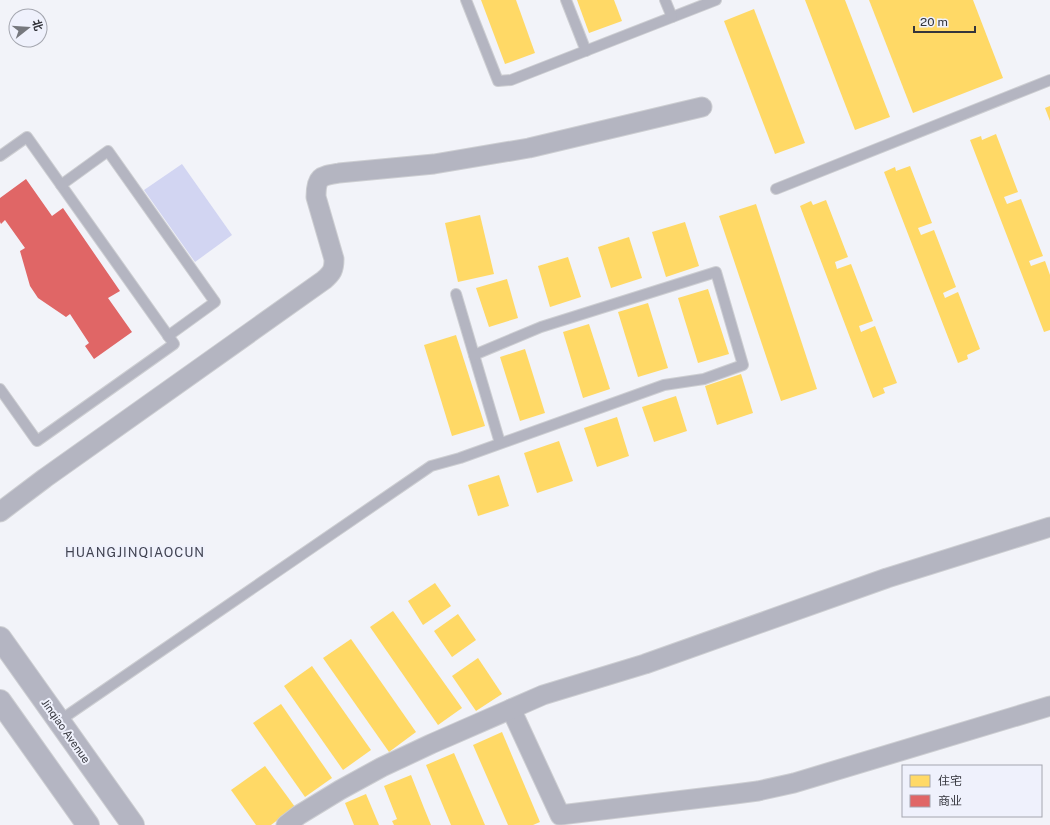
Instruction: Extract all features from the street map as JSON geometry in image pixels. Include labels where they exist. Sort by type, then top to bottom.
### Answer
[{"type":"highway","name":"Jinqiao Avenue","points":[[0,638],[132,825]]},
{"type":"highway","points":[[0,701],[88,825]]},
{"type":"street","points":[[0,512],[58,468],[324,280],[330,274],[334,267],[334,259],[316,197],[318,181],[324,176],[339,173],[434,164],[529,148],[702,107]]},
{"type":"street","points":[[286,825],[299,815],[340,790],[382,767],[543,695],[645,664],[887,578],[1050,527]]},
{"type":"street","points":[[512,709],[560,815],[758,791],[794,784],[1050,706]]},
{"type":"lane","points":[[466,0],[498,81],[511,80],[716,0]]},
{"type":"lane","points":[[566,0],[586,51]]},
{"type":"lane","points":[[665,0],[672,17]]},
{"type":"lane","points":[[776,189],[1050,80]]},
{"type":"lane","points":[[0,156],[27,137],[174,344],[37,441],[0,389]]},
{"type":"lane","points":[[61,185],[108,151],[215,302],[168,336]]},
{"type":"lane","points":[[59,721],[431,466],[460,458],[664,385],[704,379],[744,366],[716,272],[540,327],[474,355]]},
{"type":"lane","points":[[456,294],[500,443]]},
{"type":"shaded area","points":[[182,164],[232,235],[195,262],[144,190]]},
{"type":"building: 住宅","points":[[481,0],[516,0],[535,53],[505,64]]},
{"type":"building: 住宅","points":[[577,0],[614,0],[622,21],[589,33]]},
{"type":"building: 住宅","points":[[805,0],[845,0],[890,117],[855,130]]},
{"type":"building: 住宅","points":[[869,0],[973,0],[1003,78],[913,113]]},
{"type":"building: 住宅","points":[[754,9],[805,143],[775,154],[724,21]]},
{"type":"building: 住宅","points":[[1050,106],[1050,121],[1045,108]]},
{"type":"building: 住宅","points":[[996,134],[1018,192],[1004,197],[1007,204],[1021,199],[1043,256],[1029,261],[1031,266],[1045,261],[1050,275],[1050,330],[1044,332],[970,140],[981,136],[982,140]]},
{"type":"building: 住宅","points":[[910,166],[932,223],[918,228],[921,235],[934,230],[956,287],[943,293],[945,298],[958,292],[980,349],[967,355],[968,359],[958,363],[884,172],[895,167],[896,171]]},
{"type":"building: 住宅","points":[[826,200],[848,257],[835,262],[837,269],[851,264],[873,321],[859,326],[861,332],[875,326],[897,383],[883,388],[885,393],[873,398],[800,206],[811,201],[813,205]]},
{"type":"building: 住宅","points":[[756,204],[817,389],[781,401],[719,216]]},
{"type":"building: 住宅","points":[[480,215],[494,274],[458,282],[445,223]]},
{"type":"building: 住宅","points":[[685,222],[699,266],[666,277],[652,232]]},
{"type":"building: 住宅","points":[[629,237],[642,278],[611,288],[598,247]]},
{"type":"building: 住宅","points":[[568,257],[581,297],[550,307],[538,266]]},
{"type":"building: 住宅","points":[[507,279],[518,318],[489,327],[476,288]]},
{"type":"building: 住宅","points":[[708,289],[729,354],[698,363],[678,298]]},
{"type":"building: 住宅","points":[[648,303],[668,368],[638,377],[618,312]]},
{"type":"building: 住宅","points":[[589,324],[610,389],[583,398],[563,332]]},
{"type":"building: 住宅","points":[[456,335],[485,426],[452,436],[424,345]]},
{"type":"building: 住宅","points":[[525,349],[545,413],[520,421],[500,357]]},
{"type":"building: 住宅","points":[[741,374],[753,413],[717,425],[705,386]]},
{"type":"building: 住宅","points":[[676,396],[687,431],[654,442],[642,407]]},
{"type":"building: 住宅","points":[[617,417],[629,456],[597,467],[584,428]]},
{"type":"building: 住宅","points":[[559,441],[573,481],[537,493],[524,453]]},
{"type":"building: 住宅","points":[[499,475],[509,506],[478,516],[468,485]]},
{"type":"building: 住宅","points":[[435,583],[451,606],[423,625],[408,601]]},
{"type":"building: 住宅","points":[[393,611],[462,708],[438,725],[370,627]]},
{"type":"building: 住宅","points":[[458,614],[476,640],[452,657],[434,631]]},
{"type":"building: 住宅","points":[[351,639],[416,732],[389,752],[323,658]]},
{"type":"building: 住宅","points":[[478,658],[502,694],[476,711],[452,676]]},
{"type":"building: 住宅","points":[[312,666],[371,750],[343,770],[284,686]]},
{"type":"building: 住宅","points":[[281,704],[332,778],[305,797],[253,723]]},
{"type":"building: 住宅","points":[[502,732],[540,822],[533,825],[508,825],[473,745]]},
{"type":"building: 住宅","points":[[454,753],[485,825],[451,825],[426,765]]},
{"type":"building: 住宅","points":[[265,766],[295,807],[271,825],[256,825],[231,790]]},
{"type":"building: 住宅","points":[[411,775],[431,825],[394,825],[392,821],[397,819],[384,786]]},
{"type":"building: 住宅","points":[[366,794],[379,825],[354,825],[345,803]]},
{"type":"building: 商业","points":[[26,179],[52,216],[63,208],[120,291],[108,298],[132,332],[94,359],[85,346],[89,343],[70,314],[66,317],[38,298],[30,286],[20,251],[25,248],[5,220],[1,224],[0,222],[0,198]]},
{"type":"district","name":"HUANGJINQIAOCUN","points":[[135,552]]}]
